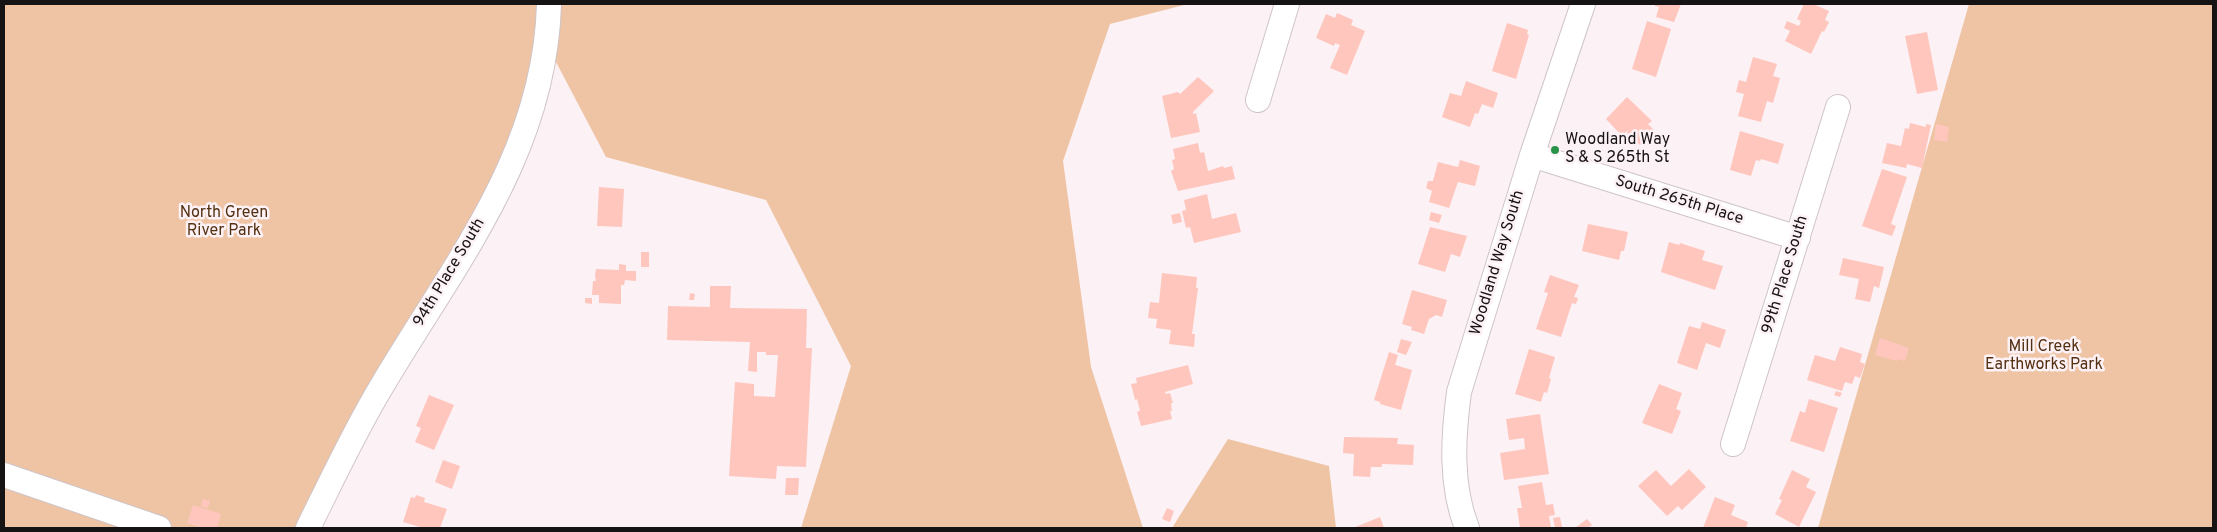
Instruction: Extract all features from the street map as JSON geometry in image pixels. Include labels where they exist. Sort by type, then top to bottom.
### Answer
[{"type":"street","name":"94th Place South","points":[[308,528],[382,386],[488,210],[524,138],[540,84],[547,45],[549,4]]},
{"type":"street","points":[[1258,100],[1287,4]]},
{"type":"street","name":"Woodland Way South","points":[[1467,528],[1458,493],[1454,458],[1454,430],[1460,392],[1532,155],[1583,4]]},
{"type":"street","name":"99th Place South","points":[[1733,444],[1838,107]]},
{"type":"street","name":"South 265th Place","points":[[1532,155],[1798,238]]},
{"type":"street","points":[[4,475],[159,528]]},
{"type":"green space","name":"North Green River Park","points":[[4,4],[1188,4],[1110,24],[1063,161],[1091,367],[1143,528],[801,528],[851,366],[766,200],[606,157],[547,45],[535,102],[308,528],[4,528]]},
{"type":"green space","name":"Mill Creek Earthworks Park","points":[[1969,4],[2213,4],[2213,528],[1818,528]]},
{"type":"green space","points":[[1228,439],[1329,466],[1336,528],[1172,528]]},
{"type":"building","points":[[1655,4],[1681,4],[1674,22],[1656,17],[1659,7],[1655,6]]},
{"type":"building","points":[[1804,4],[1813,4],[1829,11],[1825,20],[1829,22],[1824,32],[1822,31],[1811,54],[1785,41],[1790,31],[1784,28],[1787,21],[1799,26],[1801,21],[1797,19]]},
{"type":"building","points":[[1337,13],[1353,20],[1351,25],[1365,31],[1347,75],[1330,68],[1340,45],[1335,43],[1334,46],[1316,38],[1326,14],[1335,18]]},
{"type":"building","points":[[1647,21],[1671,29],[1656,77],[1632,69]]},
{"type":"building","points":[[1507,23],[1528,30],[1527,34],[1529,35],[1516,79],[1492,71]]},
{"type":"building","points":[[1927,32],[1938,90],[1917,94],[1905,36]]},
{"type":"building","points":[[1753,57],[1777,64],[1773,76],[1780,78],[1773,103],[1767,101],[1761,122],[1738,116],[1744,94],[1736,92],[1739,80],[1746,82]]},
{"type":"building","points":[[1198,77],[1214,91],[1193,112],[1193,114],[1196,113],[1200,132],[1171,138],[1162,96],[1178,92],[1180,94]]},
{"type":"building","points":[[1466,81],[1498,93],[1493,108],[1482,104],[1478,114],[1475,113],[1470,127],[1442,117],[1450,93],[1461,96]]},
{"type":"building","points":[[1627,97],[1652,121],[1648,124],[1655,131],[1640,145],[1627,133],[1628,130],[1622,136],[1606,119]]},
{"type":"building","points":[[1910,123],[1926,127],[1926,124],[1931,125],[1922,168],[1907,164],[1906,168],[1882,163],[1887,143],[1901,146],[1905,128],[1909,129]]},
{"type":"building","points":[[1936,124],[1949,127],[1947,142],[1934,140]]},
{"type":"building","points":[[1740,131],[1784,144],[1778,164],[1761,159],[1760,161],[1756,160],[1751,176],[1730,170]]},
{"type":"building","points":[[1198,143],[1200,153],[1204,152],[1208,171],[1223,166],[1224,168],[1232,166],[1235,179],[1178,191],[1171,171],[1174,169],[1172,160],[1175,159],[1173,149]]},
{"type":"building","points":[[1460,160],[1480,166],[1475,186],[1458,182],[1449,208],[1429,202],[1432,191],[1426,188],[1428,181],[1433,181],[1438,162],[1458,167]]},
{"type":"building","points":[[1882,169],[1907,177],[1891,224],[1896,226],[1892,236],[1862,226]]},
{"type":"building","points":[[599,187],[624,189],[622,227],[597,226]]},
{"type":"building","points":[[1207,194],[1212,219],[1236,213],[1241,232],[1194,243],[1190,227],[1186,228],[1182,211],[1186,210],[1184,200]]},
{"type":"building","points":[[1431,212],[1442,215],[1439,223],[1429,220]]},
{"type":"building","points":[[1180,213],[1182,222],[1173,224],[1171,215]]},
{"type":"building","points":[[1588,224],[1628,232],[1624,251],[1621,251],[1619,260],[1582,251]]},
{"type":"building","points":[[1430,227],[1467,236],[1460,257],[1451,254],[1445,272],[1418,264]]},
{"type":"building","points":[[1669,242],[1679,245],[1680,243],[1705,251],[1702,260],[1723,266],[1715,290],[1661,272]]},
{"type":"building","points":[[641,252],[649,252],[649,267],[641,267]]},
{"type":"building","points":[[1843,258],[1884,267],[1879,288],[1874,286],[1870,302],[1855,299],[1859,279],[1839,275]]},
{"type":"building","points":[[619,264],[626,265],[626,271],[636,271],[636,281],[625,280],[624,285],[621,285],[621,304],[599,303],[599,295],[592,295],[593,281],[596,281],[596,269],[619,270]]},
{"type":"building","points":[[1162,273],[1197,277],[1196,288],[1198,288],[1192,334],[1195,334],[1194,347],[1169,344],[1171,330],[1156,328],[1157,319],[1148,318],[1150,302],[1159,303]]},
{"type":"building","points":[[1550,275],[1579,285],[1574,297],[1578,298],[1576,304],[1572,303],[1561,337],[1536,329],[1548,293],[1544,292]]},
{"type":"building","points":[[710,286],[731,286],[730,308],[807,309],[806,348],[812,348],[806,467],[777,466],[776,479],[729,476],[735,382],[754,384],[754,396],[775,397],[778,355],[766,355],[766,352],[757,352],[757,372],[748,371],[750,342],[667,340],[668,306],[710,307]]},
{"type":"building","points":[[1412,290],[1447,300],[1442,317],[1436,315],[1429,319],[1424,334],[1411,330],[1412,327],[1402,324]]},
{"type":"building","points":[[690,293],[695,294],[694,300],[689,300]]},
{"type":"building","points":[[585,298],[592,298],[592,304],[585,303]]},
{"type":"building","points":[[1702,322],[1726,330],[1720,348],[1706,343],[1697,370],[1677,363],[1689,326],[1700,329]]},
{"type":"building","points":[[1880,338],[1909,348],[1905,361],[1898,359],[1897,361],[1875,355]]},
{"type":"building","points":[[1401,339],[1412,342],[1406,355],[1397,352]]},
{"type":"building","points":[[1840,347],[1862,354],[1860,362],[1865,364],[1860,378],[1855,376],[1852,384],[1845,382],[1842,391],[1807,380],[1815,355],[1835,361]]},
{"type":"building","points":[[1529,349],[1555,357],[1547,393],[1544,392],[1541,402],[1515,394]]},
{"type":"building","points":[[1389,352],[1398,355],[1395,365],[1412,370],[1401,410],[1380,404],[1380,402],[1374,400]]},
{"type":"building","points":[[1188,365],[1193,384],[1165,392],[1166,394],[1170,393],[1173,403],[1171,403],[1172,411],[1170,411],[1172,419],[1141,426],[1137,412],[1140,411],[1131,384],[1137,383],[1136,378]]},
{"type":"building","points":[[1659,384],[1682,393],[1676,409],[1681,411],[1672,434],[1642,423]]},
{"type":"building","points":[[1836,391],[1842,393],[1840,397],[1834,395]]},
{"type":"building","points":[[429,395],[454,405],[434,450],[415,442],[421,428],[416,426]]},
{"type":"building","points":[[1809,399],[1838,408],[1824,452],[1790,441],[1800,411],[1805,413]]},
{"type":"building","points":[[1540,414],[1549,474],[1504,480],[1500,453],[1525,449],[1524,438],[1509,440],[1506,419]]},
{"type":"building","points":[[1344,437],[1398,438],[1397,444],[1414,445],[1413,465],[1382,464],[1382,467],[1371,467],[1370,477],[1353,476],[1354,454],[1343,453]]},
{"type":"building","points":[[443,460],[460,466],[452,489],[435,482]]},
{"type":"building","points":[[1689,469],[1706,487],[1682,510],[1678,506],[1667,516],[1638,486],[1656,470],[1671,486]]},
{"type":"building","points":[[1792,470],[1810,479],[1806,487],[1816,492],[1799,527],[1775,514],[1782,500],[1779,499]]},
{"type":"building","points":[[786,478],[799,478],[798,495],[785,495]]},
{"type":"building","points":[[1542,482],[1546,505],[1553,504],[1555,515],[1549,516],[1551,528],[1520,528],[1517,508],[1522,508],[1518,486]]},
{"type":"building","points":[[416,495],[425,498],[424,502],[447,509],[440,528],[423,528],[403,522],[411,497],[415,498]]},
{"type":"building","points":[[1715,497],[1735,505],[1731,515],[1748,522],[1746,528],[1703,528]]},
{"type":"building","points":[[203,499],[210,501],[208,508],[201,506]]},
{"type":"building","points":[[193,505],[221,514],[217,528],[202,528],[187,523]]},
{"type":"building","points":[[1167,508],[1174,511],[1170,522],[1162,519]]},
{"type":"building","points":[[1380,517],[1384,528],[1353,528]]},
{"type":"building","points":[[1560,517],[1562,527],[1555,528],[1553,518]]},
{"type":"building","points":[[1587,519],[1592,525],[1587,528],[1575,528]]},
{"type":"place","name":"Woodland Way S & S 265th St","points":[[1555,150]]}]
